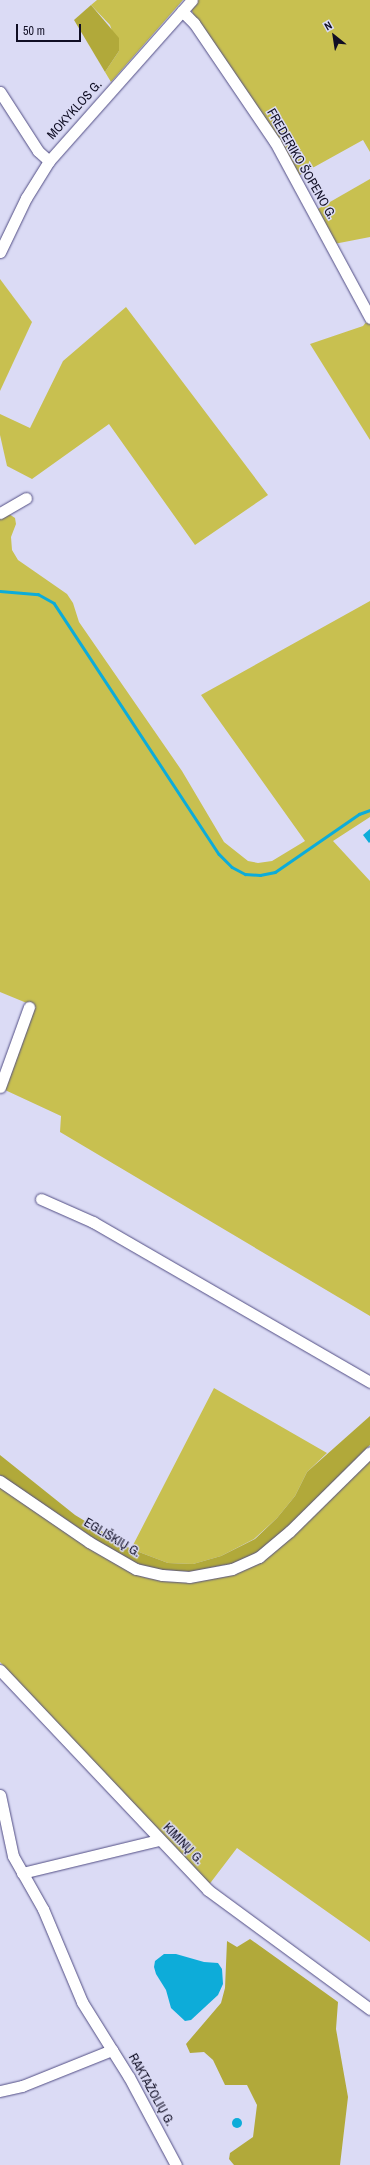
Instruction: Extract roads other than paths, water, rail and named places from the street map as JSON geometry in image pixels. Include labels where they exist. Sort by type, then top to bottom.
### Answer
[{"type":"street","name":"MOKYKLOS G.","points":[[0,252],[30,191],[48,161],[192,0]]},
{"type":"street","name":"FREDERIKO ŠOPENO G.","points":[[182,11],[194,23],[275,142],[370,318]]},
{"type":"street","points":[[0,92],[38,151],[48,161]]},
{"type":"street","points":[[0,513],[26,498]]},
{"type":"street","points":[[0,1087],[29,1007]]},
{"type":"street","points":[[41,1199],[93,1222],[370,1382]]},
{"type":"street","name":"EGLIŠKIŲ G.","points":[[0,1482],[89,1542],[136,1569],[162,1575],[189,1577],[232,1569],[259,1557],[290,1531],[370,1452]]},
{"type":"street","name":"KIMINŲ G.","points":[[0,1670],[158,1840],[208,1890],[370,2009]]},
{"type":"street","points":[[0,1794],[13,1856],[42,1910],[82,2002],[112,2050]]},
{"type":"street","points":[[22,1873],[158,1840]]},
{"type":"street","name":"RAKTAŽOLIŲ G.","points":[[0,2091],[22,2086],[112,2050],[129,2077],[176,2165]]},
{"type":"water","points":[[370,829],[370,842],[369,843],[363,835]]},
{"type":"water","points":[[164,1954],[176,1954],[204,1962],[218,1963],[222,1969],[223,1984],[218,1995],[191,2020],[185,2021],[171,2008],[166,1990],[156,1974],[154,1967],[155,1961]]},
{"type":"water","points":[[235,2118],[239,2118],[241,2119],[241,2127],[235,2128],[232,2125],[232,2121]]},
{"type":"waterway","points":[[0,591],[38,594],[54,603],[219,854],[232,867],[245,874],[260,875],[275,872],[359,814],[370,810]]}]
